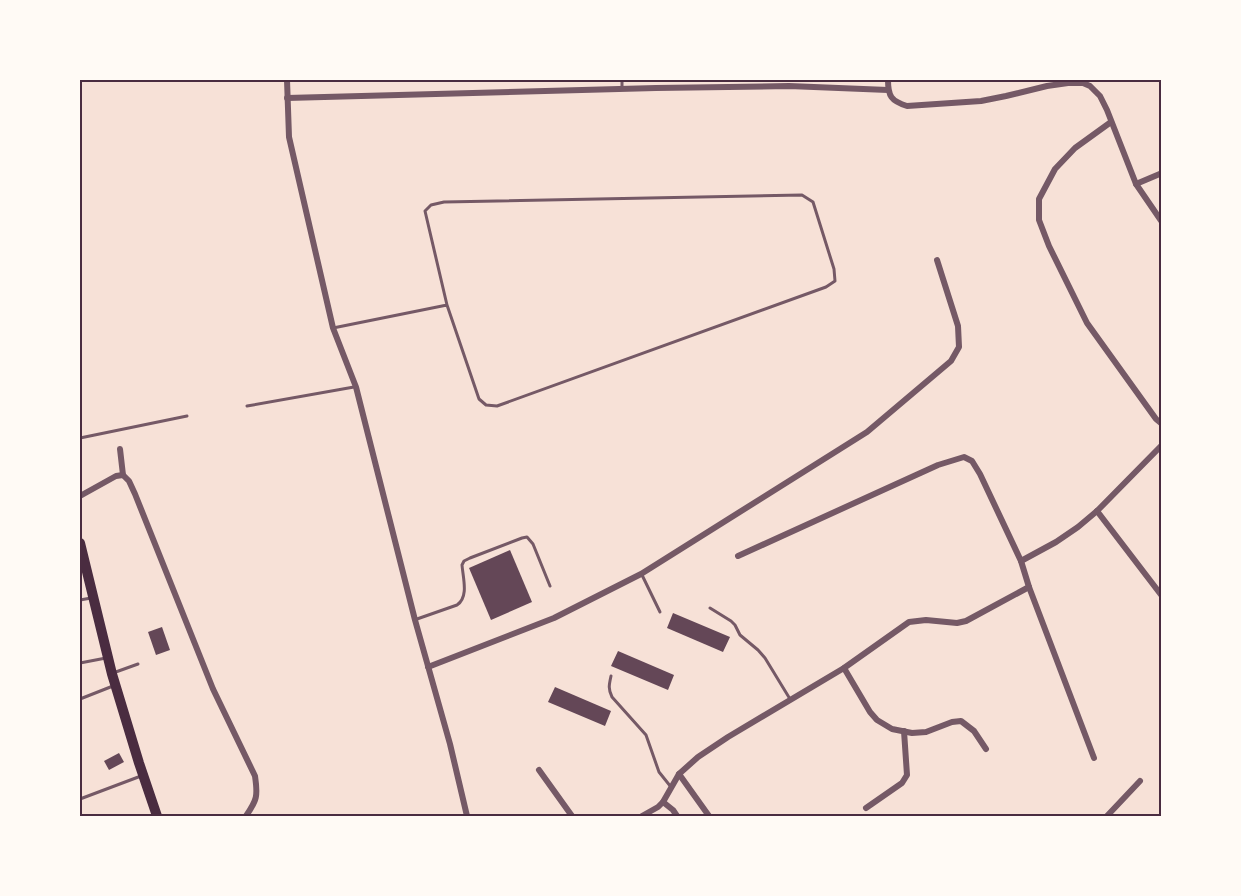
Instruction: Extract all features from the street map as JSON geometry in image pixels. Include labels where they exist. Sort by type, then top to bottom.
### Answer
[{"type":"main road","points":[[80,543],[81,560],[93,598],[111,674],[157,816]]},
{"type":"street","points":[[287,80],[289,137],[333,328],[356,387],[467,816]]},
{"type":"street","points":[[888,80],[888,90],[892,98],[897,103],[907,106],[981,100],[1068,83],[1083,83],[1090,86],[1100,96],[1136,184],[1161,222]]},
{"type":"street","points":[[287,98],[789,86],[888,90]]},
{"type":"street","points":[[1111,122],[1075,148],[1055,169],[1039,199],[1039,220],[1049,246],[1088,323],[1161,424]]},
{"type":"street","points":[[1136,184],[1161,173]]},
{"type":"street","points":[[428,667],[554,618],[641,574],[867,432],[951,361],[959,347],[958,326],[938,260]]},
{"type":"street","points":[[1021,561],[1078,527],[1097,511],[1161,445]]},
{"type":"street","points":[[120,449],[123,475],[129,481],[135,494],[213,689],[255,776],[257,792],[254,804],[246,816]]},
{"type":"street","points":[[738,556],[938,465],[964,457],[972,461],[1021,561],[1094,758]]},
{"type":"street","points":[[80,496],[116,476],[123,475]]},
{"type":"street","points":[[1097,511],[1161,596]]},
{"type":"street","points":[[642,816],[663,802],[679,774],[698,757],[844,668],[909,622],[926,620],[957,623],[966,621],[1029,587]]},
{"type":"street","points":[[844,668],[870,712],[877,720],[892,729],[912,733],[926,732],[951,722],[961,721],[974,731],[986,749]]},
{"type":"street","points":[[866,808],[902,783],[907,775],[904,731]]},
{"type":"street","points":[[539,770],[572,816]]},
{"type":"street","points":[[679,774],[709,816]]},
{"type":"street","points":[[1107,816],[1140,781]]},
{"type":"street","points":[[663,802],[677,816]]},
{"type":"lane","points":[[622,80],[622,89]]},
{"type":"lane","points":[[656,88],[657,80]]},
{"type":"lane","points":[[802,195],[813,202],[834,268],[835,281],[826,287],[497,406],[486,405],[479,399],[447,305],[425,211],[431,205],[444,202],[802,195]]},
{"type":"lane","points":[[333,328],[447,305]]},
{"type":"lane","points":[[246,405],[356,387]]},
{"type":"lane","points":[[80,438],[186,416]]},
{"type":"lane","points":[[415,620],[462,602],[464,596],[462,565],[464,561],[522,538],[527,537],[533,544],[550,586]]},
{"type":"lane","points":[[641,574],[660,612]]},
{"type":"lane","points":[[80,600],[93,598]]},
{"type":"lane","points":[[710,608],[731,621],[740,635],[758,650],[791,700]]},
{"type":"lane","points":[[80,663],[107,658]]},
{"type":"lane","points":[[111,674],[138,664]]},
{"type":"lane","points":[[611,676],[609,690],[612,697],[646,735],[658,772],[671,788]]},
{"type":"lane","points":[[80,699],[115,685]]},
{"type":"lane","points":[[80,799],[143,776]]},
{"type":"building","points":[[510,550],[532,602],[491,620],[469,568]]},
{"type":"building","points":[[673,613],[730,637],[723,652],[667,628]]},
{"type":"building","points":[[162,627],[170,650],[156,655],[148,632]]},
{"type":"building","points":[[618,651],[674,675],[668,690],[611,666]]},
{"type":"building","points":[[555,687],[611,711],[605,726],[548,702]]},
{"type":"building","points":[[119,753],[124,762],[109,770],[104,761]]}]
